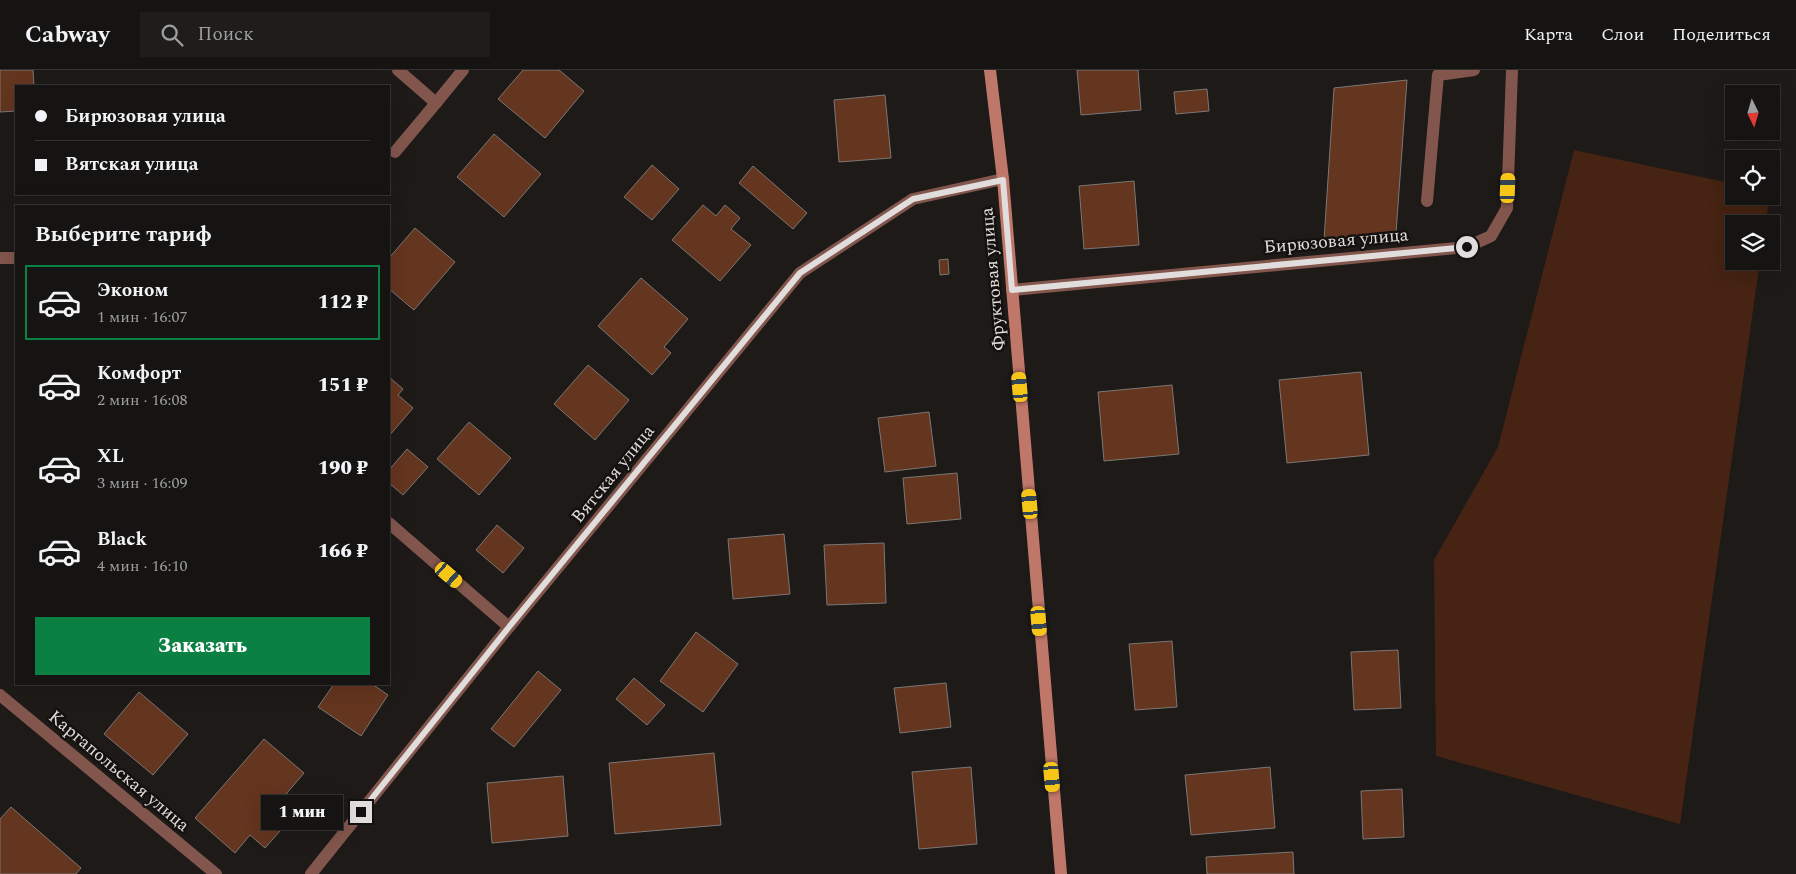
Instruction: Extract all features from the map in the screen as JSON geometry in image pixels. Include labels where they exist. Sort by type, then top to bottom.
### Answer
[{"type":"street","points":[[398,70],[436,103]]},
{"type":"street","points":[[395,152],[463,70]]},
{"type":"street","name":"Фруктовая улица","points":[[990,70],[1003,180],[1061,874]]},
{"type":"street","points":[[1427,201],[1438,75],[1474,70]]},
{"type":"street","name":"Бирюзовая улица","points":[[1012,290],[1467,247],[1491,236],[1507,208],[1512,70]]},
{"type":"street","name":"Вятская улица","points":[[311,874],[509,627],[800,273],[913,199],[1003,180]]},
{"type":"street","points":[[0,258],[15,258]]},
{"type":"street","points":[[390,524],[509,627]]},
{"type":"street","name":"Каргапольская улица","points":[[0,694],[216,874]]},
{"type":"shaded area","points":[[1574,150],[1725,182],[1725,205],[1768,205],[1767,215],[1725,215],[1725,270],[1759,270],[1680,824],[1436,756],[1434,560],[1498,447]]},
{"type":"building","points":[[0,70],[33,70],[34,85],[15,85],[15,111],[0,112]]},
{"type":"building","points":[[523,70],[559,70],[584,91],[545,138],[498,99]]},
{"type":"building","points":[[1077,70],[1138,70],[1141,110],[1081,115]]},
{"type":"building","points":[[1407,80],[1396,233],[1324,240],[1334,88]]},
{"type":"building","points":[[1207,89],[1209,111],[1176,114],[1174,92]]},
{"type":"building","points":[[885,95],[891,158],[839,162],[834,100]]},
{"type":"building","points":[[494,134],[541,174],[504,217],[457,177]]},
{"type":"building","points":[[652,165],[679,189],[652,220],[624,197]]},
{"type":"building","points":[[753,166],[807,213],[793,229],[739,183]]},
{"type":"building","points":[[1134,181],[1139,245],[1084,249],[1079,186]]},
{"type":"building","points":[[703,205],[716,216],[725,205],[740,218],[731,229],[751,245],[720,281],[672,240]]},
{"type":"building","points":[[415,228],[455,262],[414,310],[390,290],[390,257]]},
{"type":"building","points":[[948,259],[949,274],[940,275],[939,260]]},
{"type":"building","points":[[641,278],[688,319],[664,347],[671,353],[652,375],[598,326]]},
{"type":"building","points":[[588,365],[629,400],[595,440],[554,404]]},
{"type":"building","points":[[1361,372],[1369,455],[1287,463],[1279,380]]},
{"type":"building","points":[[390,378],[403,389],[398,395],[413,408],[390,435]]},
{"type":"building","points":[[1172,385],[1179,454],[1104,461],[1098,392]]},
{"type":"building","points":[[929,412],[936,466],[885,472],[878,418]]},
{"type":"building","points":[[469,422],[511,458],[479,495],[437,459]]},
{"type":"building","points":[[407,449],[428,467],[403,495],[390,484],[390,469]]},
{"type":"building","points":[[957,473],[961,519],[907,524],[903,478]]},
{"type":"building","points":[[497,525],[524,548],[503,573],[476,550]]},
{"type":"building","points":[[784,534],[790,594],[733,599],[728,539]]},
{"type":"building","points":[[884,543],[886,603],[827,605],[824,545]]},
{"type":"building","points":[[696,632],[738,664],[703,712],[660,681]]},
{"type":"building","points":[[1172,641],[1177,707],[1135,710],[1129,644]]},
{"type":"building","points":[[1398,650],[1401,708],[1354,710],[1351,652]]},
{"type":"building","points":[[538,671],[561,690],[514,747],[491,729]]},
{"type":"building","points":[[634,678],[665,705],[647,725],[616,699]]},
{"type":"building","points":[[946,683],[951,727],[900,733],[894,688]]},
{"type":"building","points":[[333,685],[373,685],[388,695],[361,736],[318,707]]},
{"type":"building","points":[[139,692],[188,734],[153,775],[104,734]]},
{"type":"building","points":[[264,739],[304,773],[281,800],[296,813],[265,848],[250,835],[235,853],[195,818]]},
{"type":"building","points":[[714,753],[721,825],[615,834],[609,763]]},
{"type":"building","points":[[971,767],[977,844],[919,849],[912,772]]},
{"type":"building","points":[[1270,767],[1275,828],[1191,835],[1185,775]]},
{"type":"building","points":[[563,776],[568,836],[492,843],[487,783]]},
{"type":"building","points":[[1402,789],[1404,837],[1363,839],[1361,791]]},
{"type":"building","points":[[11,807],[81,868],[76,874],[0,874],[0,819]]},
{"type":"building","points":[[1293,852],[1294,874],[1207,874],[1206,857]]},
{"type":"route","points":[[361,812],[509,627],[800,273],[913,199],[1003,180],[1012,290],[1467,247]]}]
